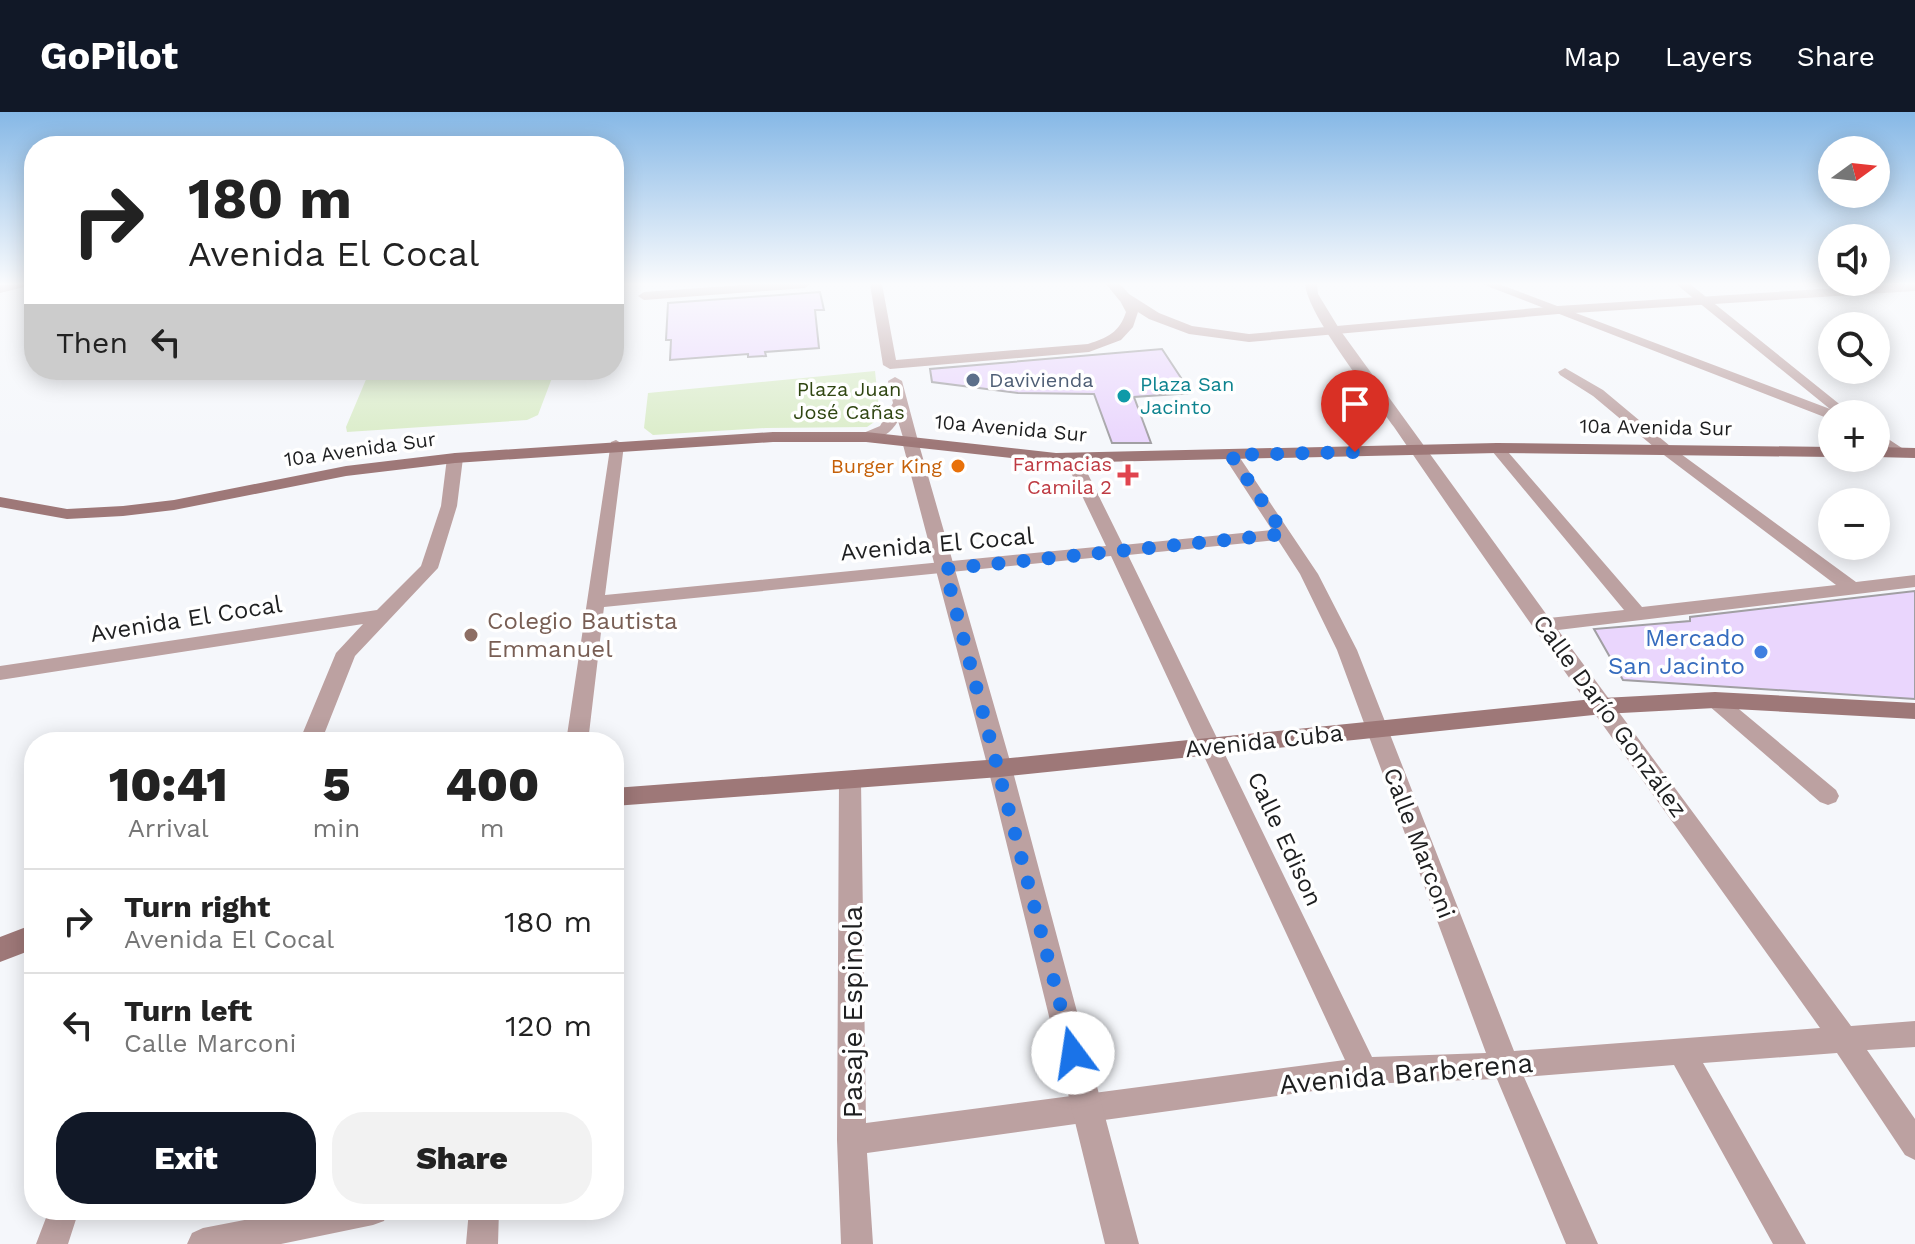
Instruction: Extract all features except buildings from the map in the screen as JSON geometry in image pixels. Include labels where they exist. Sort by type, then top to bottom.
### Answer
[{"type":"main road","name":"10a Avenida Sur","points":[[0,502],[67,514],[148,509],[346,471],[455,458],[773,437],[866,437],[1072,458],[1497,448],[1818,452]]},
{"type":"main road","name":"Avenida Cuba","points":[[624,796],[1000,768],[1603,706],[1715,700],[1915,711]]},
{"type":"main road","points":[[0,950],[24,940]]},
{"type":"street","points":[[885,337],[890,365],[1089,348],[1119,337]]},
{"type":"street","points":[[1231,337],[1261,337]]},
{"type":"street","name":"Calle Darío González","points":[[1339,337],[1417,450],[1843,1038],[1915,1145]]},
{"type":"street","points":[[1628,337],[1818,410]]},
{"type":"street","points":[[1749,337],[1827,400]]},
{"type":"street","points":[[1565,372],[1598,393],[1665,449],[1852,588]]},
{"type":"street","points":[[895,381],[899,405],[1000,768],[1122,1244]]},
{"type":"street","points":[[866,437],[886,429],[899,405]]},
{"type":"street","points":[[578,732],[616,445]]},
{"type":"street","points":[[1497,448],[1637,613]]},
{"type":"street","name":"Calle Marconi","points":[[1231,455],[1309,574],[1347,650],[1505,1065],[1582,1244]]},
{"type":"street","points":[[314,732],[346,653],[429,568],[449,506],[455,458]]},
{"type":"street","name":"Calle Edison","points":[[1072,458],[1212,746],[1364,1071]]},
{"type":"street","name":"Avenida El Cocal","points":[[595,602],[1116,553],[1284,534]]},
{"type":"street","points":[[1545,625],[1915,581]]},
{"type":"street","name":"Avenida El Cocal","points":[[0,673],[379,616]]},
{"type":"street","points":[[1715,700],[1828,796]]},
{"type":"street","name":"Pasaje Espinola","points":[[850,781],[852,1140],[857,1244]]},
{"type":"street","name":"Avenida Barberena","points":[[852,1140],[1364,1071],[1505,1065],[1915,1034]]},
{"type":"street","points":[[1681,1051],[1790,1244]]},
{"type":"street","points":[[52,1244],[60,1220]]},
{"type":"street","points":[[203,1244],[323,1220]]},
{"type":"street","points":[[482,1244],[483,1220]]},
{"type":"green space","name":"Plaza Juan José Cañas","points":[[875,371],[880,418],[867,427],[766,428],[653,435],[644,428],[648,393]]},
{"type":"green space","points":[[366,380],[551,380],[538,415],[527,420],[347,432],[346,427]]},
{"type":"place","name":"Davivienda","points":[[973,380]]},
{"type":"place","name":"Plaza San Jacinto","points":[[1124,396]]},
{"type":"place","name":"Burger King","points":[[958,466]]},
{"type":"place","name":"Farmacias Camila 2","points":[[1128,475]]},
{"type":"place","name":"Colegio Bautista Emmanuel","points":[[471,635]]},
{"type":"place","name":"Mercado San Jacinto","points":[[1761,652]]},
{"type":"route","points":[[1073,1053],[945,569],[1284,534],[1231,455],[1355,452]]}]
